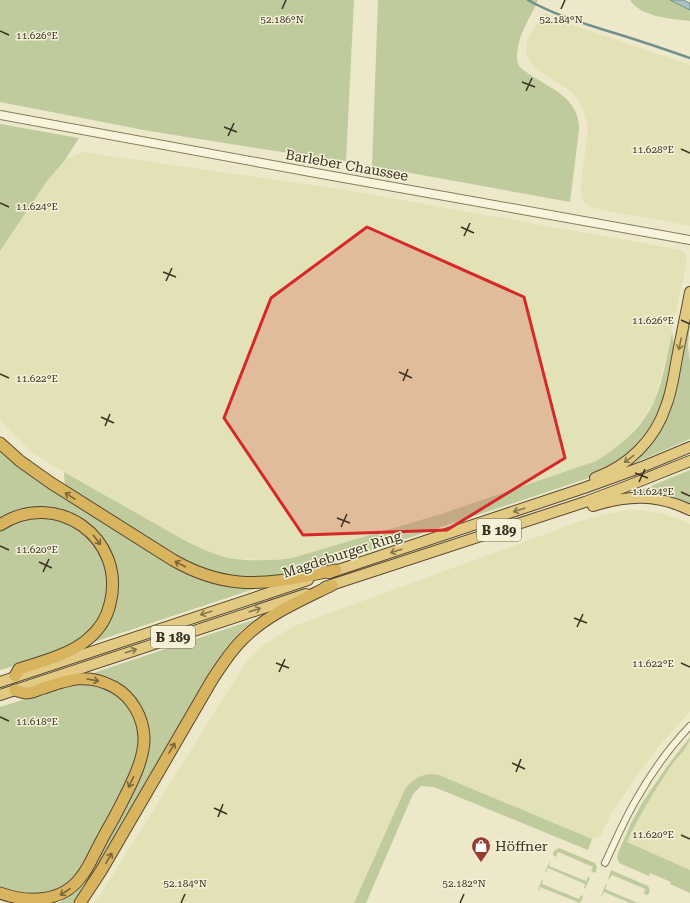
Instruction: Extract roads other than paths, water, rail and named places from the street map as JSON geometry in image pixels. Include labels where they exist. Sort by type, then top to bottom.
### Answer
[{"type":"highway","points":[[556,498],[565,488],[599,476],[622,464],[643,446],[655,430],[665,411],[671,392],[690,292]]},
{"type":"highway","points":[[0,443],[20,461],[51,484],[168,558],[204,575],[230,581],[255,583],[292,579],[336,570]]},
{"type":"highway","name":"Magdeburger Ring","points":[[0,682],[556,498],[637,469],[690,447]]},
{"type":"highway","name":"Magdeburger Ring","points":[[0,695],[555,512],[630,485],[690,461]]},
{"type":"highway","points":[[555,512],[564,515],[606,502],[632,497],[664,501],[690,510]]},
{"type":"highway","points":[[0,526],[19,515],[34,512],[55,514],[70,519],[80,524],[99,542],[107,557],[112,577],[112,597],[108,612],[100,626],[90,638],[83,644],[65,653],[19,669],[15,676]]},
{"type":"highway","points":[[80,903],[101,871],[212,680],[231,652],[245,637],[261,624],[332,585]]},
{"type":"highway","points":[[0,893],[11,899],[22,902],[38,902],[58,896],[77,882],[86,870],[133,778],[140,763],[144,743],[142,724],[135,708],[116,688],[105,683],[76,678],[27,693],[15,690]]},
{"type":"street","name":"Barleber Chaussee","points":[[0,115],[690,240]]},
{"type":"street","points":[[605,863],[629,812],[645,784],[690,726]]},
{"type":"water","points":[[670,0],[683,0],[690,3],[690,10]]},
{"type":"waterway","points":[[528,0],[569,18],[690,58]]},
{"type":"place","name":"Höffner","points":[[481,863]]}]
